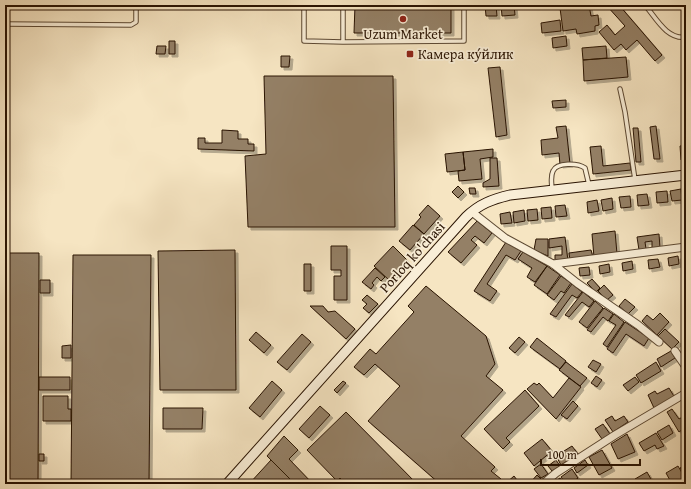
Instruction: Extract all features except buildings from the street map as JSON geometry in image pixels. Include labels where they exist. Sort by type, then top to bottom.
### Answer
[{"type":"main road","name":"Porloq ko'chasi","points":[[227,484],[472,212],[482,205],[498,198],[510,195],[686,175]]},
{"type":"street","points":[[472,212],[505,238],[553,264],[577,283],[638,325],[659,342]]},
{"type":"street","points":[[553,264],[686,247]]},
{"type":"street","points":[[675,351],[686,367]]},
{"type":"street","points":[[543,484],[556,473],[615,435],[686,394]]},
{"type":"lane","points":[[5,24],[131,25],[136,22],[136,5]]},
{"type":"lane","points":[[304,5],[304,41],[343,42],[464,41],[464,5]]},
{"type":"lane","points":[[343,5],[343,42]]},
{"type":"lane","points":[[645,5],[662,27],[671,35],[678,38],[686,37]]},
{"type":"lane","points":[[620,89],[625,112],[635,181]]},
{"type":"lane","points":[[552,190],[551,175],[553,170],[558,166],[578,165],[585,168],[589,186]]},
{"type":"path","points":[[680,5],[686,12]]},
{"type":"place","name":"Uzum Market","points":[[403,19]]},
{"type":"place","name":"Камера ку́йлик","points":[[410,54]]}]
